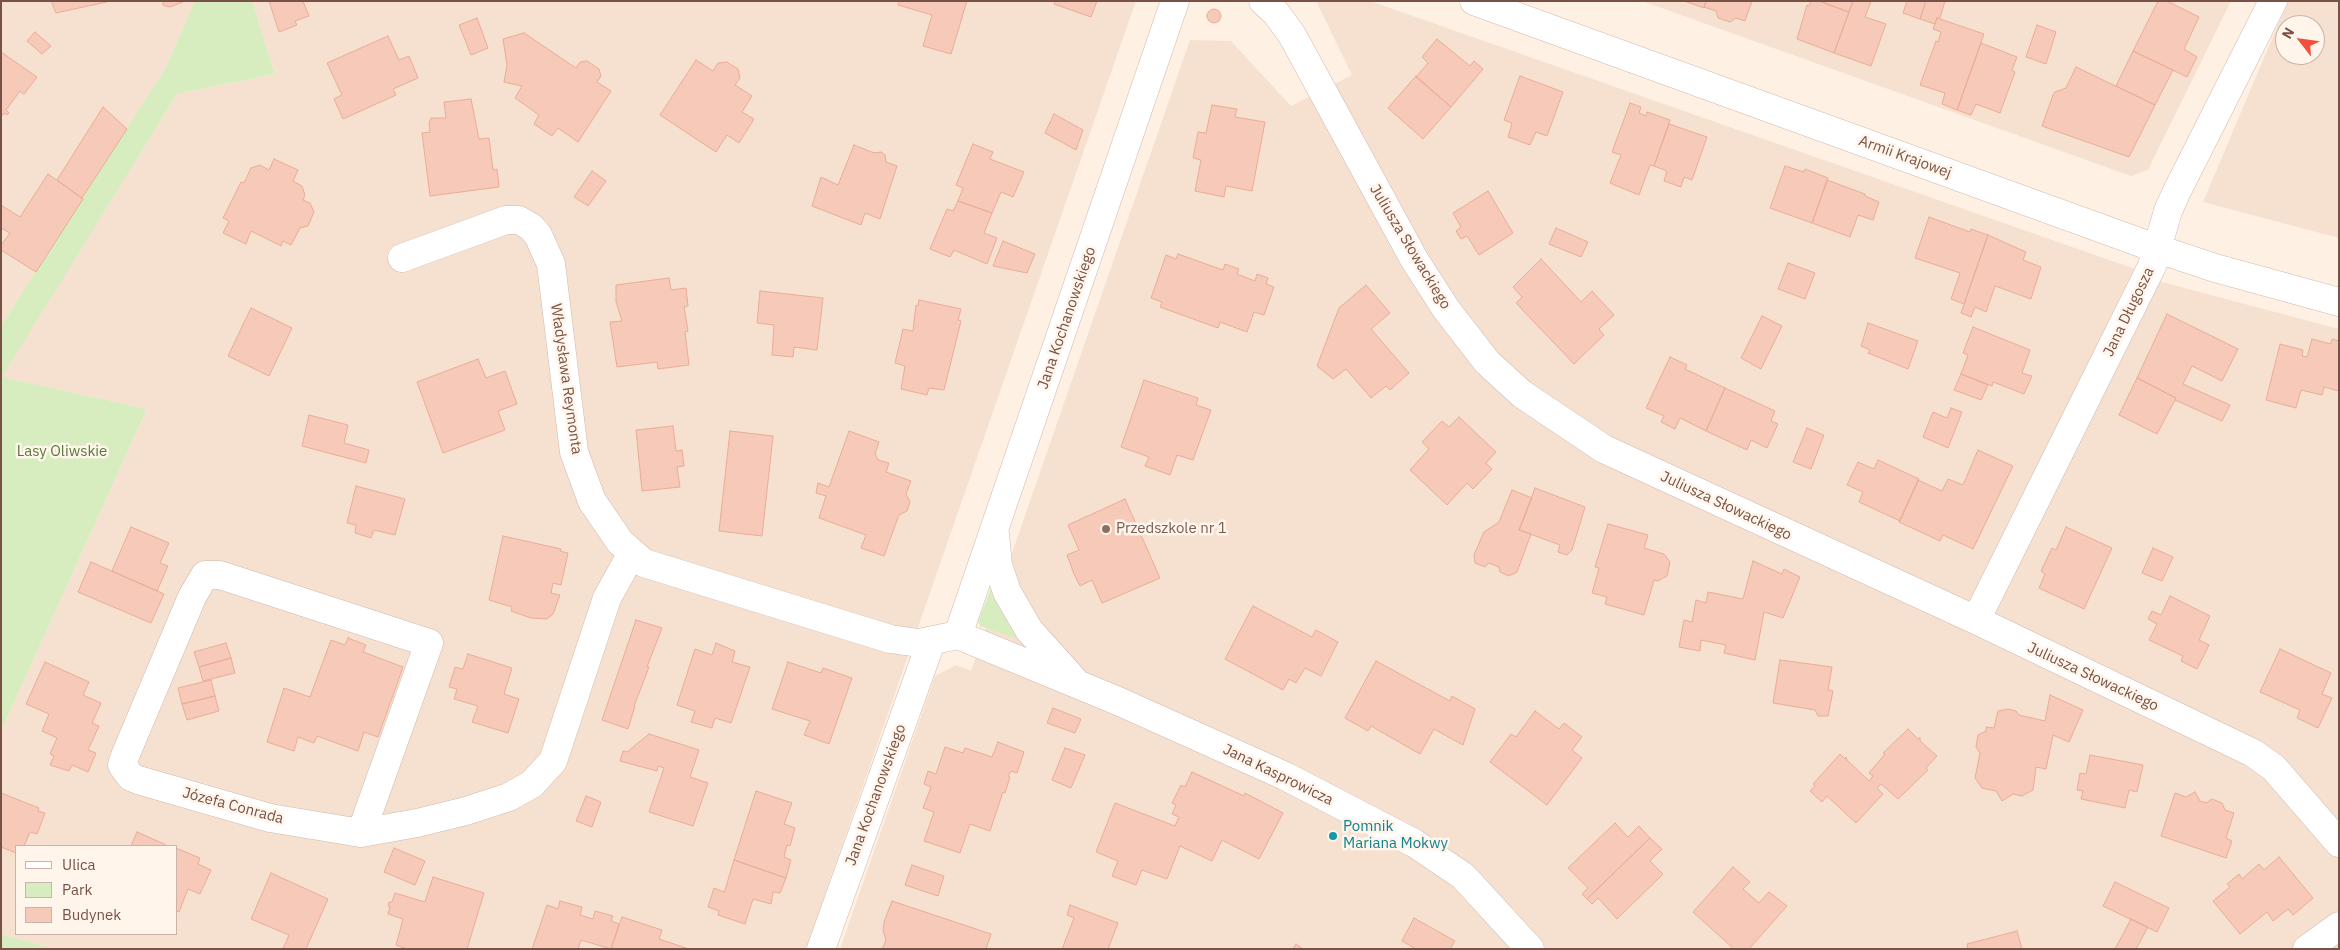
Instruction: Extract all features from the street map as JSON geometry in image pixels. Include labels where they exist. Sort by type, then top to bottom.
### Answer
[{"type":"street","name":"Jana Kochanowskiego","points":[[958,635],[1175,1]]},
{"type":"street","name":"Armii Krajowej","points":[[1474,1],[2158,249],[2215,268],[2339,302]]},
{"type":"street","name":"Jana Długosza","points":[[1976,620],[2152,266],[2168,211],[2177,191],[2273,1]]},
{"type":"street","name":"Juliusza Słowackiego","points":[[1273,5],[1292,35],[1410,250],[1446,309],[1487,362],[1522,394],[1604,449],[1976,620],[2253,753],[2274,768],[2339,844]]},
{"type":"street","name":"Władysława Reymonta","points":[[402,258],[506,220],[520,220],[531,227],[538,235],[552,264],[574,452],[592,500],[620,542],[644,563],[666,572],[881,636],[919,643],[931,642]]},
{"type":"street","name":"Jana Kasprowicza","points":[[994,530],[998,565],[1007,592],[1029,630],[1077,684]]},
{"type":"street","name":"Józefa Conrada","points":[[361,833],[429,643],[220,575],[205,575],[192,597],[122,765],[131,776],[138,780],[270,818],[361,833],[417,823],[466,811],[509,797],[532,784],[553,761],[607,598],[632,553]]},
{"type":"street","name":"Jana Kasprowicza","points":[[958,635],[1077,684],[1285,776],[1414,843],[1463,876],[1530,949]]},
{"type":"street","points":[[931,642],[958,635]]},
{"type":"street","name":"Jana Kochanowskiego","points":[[821,949],[931,642]]},
{"type":"street","points":[[2308,949],[2339,926]]},
{"type":"shaded area","points":[[1,1],[195,1],[165,69],[1,326]]},
{"type":"shaded area","points":[[252,1],[1136,1],[806,949],[54,949],[1,934],[1,731],[147,409],[1,377],[177,94],[275,74]]},
{"type":"shaded area","points":[[1316,1],[1370,1],[2135,269],[2162,282],[2339,329],[2339,949],[840,949],[935,676],[956,665],[971,671],[1190,40],[1231,41],[1291,106],[1352,75]]},
{"type":"shaded area","points":[[1642,1],[2231,1],[2148,170],[2131,176]]},
{"type":"shaded area","points":[[2288,1],[2339,1],[2339,238],[2203,202],[2275,32],[2275,65],[2325,65],[2325,15],[2282,15]]},
{"type":"green space","name":"Lasy Oliwskie","points":[[195,1],[252,1],[275,74],[177,94],[2,377],[147,409],[1,731],[1,326],[165,69]]},
{"type":"green space","points":[[991,588],[1017,637],[1015,638],[980,626],[978,622]]},
{"type":"green space","points":[[1,934],[54,949],[1,949]]},
{"type":"building","points":[[51,1],[111,1],[56,13]]},
{"type":"building","points":[[163,1],[185,1],[170,7],[163,5]]},
{"type":"building","points":[[269,1],[303,1],[309,16],[295,21],[297,25],[279,32]]},
{"type":"building","points":[[899,1],[967,1],[951,54],[923,46],[932,15],[898,5]]},
{"type":"building","points":[[1055,1],[1097,1],[1091,17],[1054,4]]},
{"type":"building","points":[[1684,1],[1706,1],[1704,8]]},
{"type":"building","points":[[1706,1],[1752,1],[1745,21],[1736,18],[1730,22],[1718,18],[1716,11],[1704,7]]},
{"type":"building","points":[[1811,1],[1819,1],[1849,12],[1834,53],[1797,39],[1807,5],[1809,6]]},
{"type":"building","points":[[1825,1],[1853,1],[1849,12],[1824,3]]},
{"type":"building","points":[[1853,1],[1871,1],[1865,17],[1886,24],[1871,66],[1834,53]]},
{"type":"building","points":[[1907,1],[1926,1],[1920,19],[1903,13]]},
{"type":"building","points":[[1926,1],[1945,1],[1940,18],[1937,18],[1935,24],[1920,19]]},
{"type":"building","points":[[2158,1],[2167,1],[2199,17],[2184,49],[2197,57],[2187,77],[2133,51]]},
{"type":"building","points":[[1214,9],[1219,11],[1221,16],[1219,21],[1214,23],[1209,21],[1207,16],[1209,11]]},
{"type":"building","points":[[477,18],[488,48],[471,55],[459,25]]},
{"type":"building","points":[[1937,18],[1984,34],[1957,110],[1942,104],[1945,93],[1920,85],[1941,32],[1933,29]]},
{"type":"building","points":[[2037,25],[2056,32],[2046,64],[2026,57]]},
{"type":"building","points":[[35,32],[51,46],[42,54],[27,41]]},
{"type":"building","points":[[524,33],[576,68],[580,62],[587,61],[599,69],[601,76],[597,82],[611,91],[578,142],[558,128],[552,136],[534,124],[539,115],[515,98],[522,86],[504,82],[507,65],[503,39]]},
{"type":"building","points":[[388,36],[399,60],[409,56],[418,78],[393,89],[396,95],[343,119],[334,99],[342,95],[327,63]]},
{"type":"building","points":[[1437,39],[1470,66],[1474,61],[1483,69],[1451,107],[1416,77],[1428,63],[1422,57]]},
{"type":"building","points":[[1981,43],[2017,57],[2012,70],[2015,72],[2000,113],[1976,104],[1971,115],[1957,110]]},
{"type":"building","points":[[2133,51],[2173,70],[2155,105],[2116,86]]},
{"type":"building","points":[[1,52],[37,77],[24,94],[20,91],[6,110],[9,113],[7,115],[4,113],[1,117]]},
{"type":"building","points":[[696,60],[713,71],[718,63],[727,62],[738,69],[740,78],[735,85],[752,96],[742,112],[754,119],[739,143],[727,135],[716,152],[660,115]]},
{"type":"building","points":[[2076,67],[2155,105],[2129,157],[2042,126],[2053,95],[2055,92],[2066,88]]},
{"type":"building","points":[[1416,76],[1451,107],[1423,139],[1388,108]]},
{"type":"building","points":[[1520,76],[1563,92],[1547,136],[1536,132],[1530,145],[1508,137],[1512,123],[1504,120]]},
{"type":"building","points":[[471,99],[479,139],[489,138],[493,170],[497,169],[499,187],[430,196],[422,133],[430,132],[429,123],[431,118],[446,118],[444,102]]},
{"type":"building","points":[[1630,103],[1641,107],[1639,113],[1646,116],[1647,112],[1670,120],[1654,166],[1650,165],[1639,195],[1610,183],[1621,155],[1612,152]]},
{"type":"building","points":[[1212,105],[1237,109],[1235,117],[1265,122],[1252,191],[1226,186],[1224,197],[1195,191],[1201,160],[1193,158],[1198,132],[1206,133]]},
{"type":"building","points":[[103,107],[127,129],[82,198],[57,180]]},
{"type":"building","points":[[1054,114],[1083,130],[1076,150],[1045,133]]},
{"type":"building","points":[[1669,124],[1707,137],[1692,180],[1684,177],[1681,187],[1664,181],[1667,171],[1654,166]]},
{"type":"building","points":[[973,144],[993,152],[990,159],[1024,172],[1013,197],[1001,192],[992,213],[958,201],[963,188],[956,185]]},
{"type":"building","points":[[854,145],[874,153],[881,152],[885,155],[886,162],[897,166],[880,219],[865,213],[861,225],[812,206],[821,177],[838,185]]},
{"type":"building","points":[[274,159],[298,170],[293,181],[302,186],[305,195],[303,200],[310,203],[314,212],[308,226],[300,228],[291,245],[283,241],[281,246],[251,231],[246,244],[223,233],[229,221],[223,218],[241,182],[244,183],[251,168],[260,165],[269,170]]},
{"type":"building","points":[[1785,166],[1804,172],[1805,169],[1828,178],[1812,223],[1770,208]]},
{"type":"building","points":[[592,171],[606,181],[588,206],[574,197]]},
{"type":"building","points":[[48,174],[83,199],[36,272],[1,250],[1,245],[10,233],[1,228],[1,205],[20,217]]},
{"type":"building","points":[[1827,180],[1865,194],[1865,196],[1879,202],[1873,220],[1858,215],[1850,237],[1812,223]]},
{"type":"building","points":[[1488,191],[1513,233],[1479,255],[1467,236],[1461,239],[1456,231],[1461,227],[1453,213]]},
{"type":"building","points":[[958,201],[992,213],[984,233],[997,238],[987,264],[954,250],[950,257],[930,249],[947,209],[953,211]]},
{"type":"building","points":[[1929,217],[1970,232],[1971,229],[1988,235],[1964,304],[1951,299],[1960,273],[1915,258]]},
{"type":"building","points":[[1556,228],[1588,242],[1581,257],[1549,244]]},
{"type":"building","points":[[1988,235],[2026,252],[2023,260],[2041,267],[2031,299],[1995,286],[1986,312],[1975,307],[1971,317],[1961,313]]},
{"type":"building","points":[[1003,241],[1035,254],[1027,273],[993,266]]},
{"type":"building","points":[[1178,254],[1223,270],[1225,264],[1239,269],[1237,274],[1255,281],[1257,274],[1268,278],[1266,284],[1274,287],[1264,315],[1254,312],[1247,332],[1220,322],[1218,328],[1160,307],[1162,302],[1151,298],[1166,255],[1176,259]]},
{"type":"building","points":[[1541,259],[1581,302],[1592,291],[1614,315],[1599,329],[1604,335],[1574,364],[1516,303],[1522,297],[1513,287]]},
{"type":"building","points":[[1788,263],[1815,273],[1805,299],[1778,289]]},
{"type":"building","points":[[669,278],[671,290],[686,288],[688,306],[684,307],[688,331],[685,332],[689,365],[658,369],[657,362],[617,367],[610,322],[622,321],[616,302],[616,285]]},
{"type":"building","points":[[1366,285],[1390,313],[1371,329],[1409,373],[1390,390],[1386,386],[1371,398],[1346,369],[1333,379],[1317,366],[1339,308]]},
{"type":"building","points":[[760,291],[823,298],[817,350],[794,347],[793,357],[772,355],[774,325],[757,323]]},
{"type":"building","points":[[919,300],[961,309],[958,320],[961,321],[944,390],[929,388],[927,395],[901,389],[905,366],[895,363],[903,329],[913,331],[916,305],[918,306]]},
{"type":"building","points":[[251,308],[292,328],[269,376],[228,356]]},
{"type":"building","points":[[2167,314],[2238,349],[2222,381],[2192,366],[2183,384],[2230,405],[2222,421],[2175,400],[2176,398],[2137,378]]},
{"type":"building","points":[[1762,316],[1782,326],[1761,369],[1741,358]]},
{"type":"building","points":[[1868,323],[1918,341],[1908,369],[1868,353],[1870,350],[1861,346]]},
{"type":"building","points":[[1973,327],[2030,350],[2022,373],[2032,376],[2024,394],[1993,382],[1992,386],[1961,374],[1968,355],[1963,353]]},
{"type":"building","points":[[2312,339],[2331,344],[2332,339],[2339,341],[2339,391],[2324,387],[2322,395],[2301,390],[2296,408],[2266,400],[2280,344],[2303,350],[2302,356],[2307,357]]},
{"type":"building","points":[[1670,357],[1687,365],[1685,369],[1725,388],[1706,431],[1680,418],[1675,429],[1661,422],[1664,416],[1646,408]]},
{"type":"building","points":[[478,359],[486,378],[505,371],[517,404],[498,411],[505,430],[443,453],[417,382]]},
{"type":"building","points":[[1961,374],[1988,385],[1981,400],[1954,390]]},
{"type":"building","points":[[2137,378],[2176,398],[2157,434],[2119,415]]},
{"type":"building","points":[[1144,380],[1198,398],[1196,405],[1211,410],[1193,460],[1177,455],[1170,475],[1145,466],[1149,457],[1121,447]]},
{"type":"building","points":[[1725,388],[1775,411],[1771,421],[1778,424],[1767,448],[1751,440],[1747,450],[1706,431]]},
{"type":"building","points":[[1951,408],[1962,412],[1948,448],[1923,437],[1933,412],[1947,418]]},
{"type":"building","points":[[309,415],[348,425],[344,443],[369,450],[366,463],[302,446]]},
{"type":"building","points":[[1459,417],[1496,452],[1486,463],[1492,469],[1473,489],[1467,483],[1447,505],[1410,470],[1429,449],[1422,442],[1442,421],[1449,427]]},
{"type":"building","points":[[673,426],[676,451],[682,450],[684,466],[677,467],[680,487],[642,491],[636,430]]},
{"type":"building","points":[[1807,428],[1824,435],[1811,469],[1793,462]]},
{"type":"building","points":[[730,431],[773,436],[762,536],[719,531]]},
{"type":"building","points":[[849,431],[879,442],[875,454],[878,460],[889,463],[886,472],[911,481],[906,494],[910,502],[907,511],[899,515],[884,556],[861,548],[866,535],[819,518],[826,496],[816,493],[818,483],[829,487]]},
{"type":"building","points":[[1978,450],[2013,466],[1973,549],[1943,535],[1940,541],[1899,522],[1918,480],[1942,491],[1948,479],[1963,485]]},
{"type":"building","points":[[1878,460],[1919,479],[1900,521],[1859,502],[1863,492],[1847,485],[1858,462],[1874,469]]},
{"type":"building","points":[[356,486],[405,499],[395,535],[374,530],[371,538],[355,533],[356,525],[347,523]]},
{"type":"building","points":[[1535,488],[1585,507],[1572,550],[1567,555],[1558,552],[1560,545],[1519,530]]},
{"type":"building","points":[[1512,490],[1532,498],[1519,530],[1531,534],[1517,572],[1509,576],[1500,572],[1499,567],[1489,563],[1485,567],[1475,563],[1474,555],[1484,532],[1499,522]]},
{"type":"building","points":[[1125,499],[1160,578],[1102,603],[1092,580],[1080,586],[1074,574],[1067,555],[1079,550],[1068,525]]},
{"type":"building","points":[[1608,524],[1648,535],[1644,548],[1664,554],[1670,562],[1667,576],[1658,581],[1654,580],[1644,615],[1605,604],[1607,597],[1592,593],[1599,568],[1595,567]]},
{"type":"building","points":[[131,527],[169,543],[160,563],[168,566],[157,591],[112,571]]},
{"type":"building","points":[[2066,527],[2112,548],[2084,609],[2039,588],[2045,574],[2041,571],[2052,548],[2056,550]]},
{"type":"building","points":[[503,536],[561,549],[560,551],[568,553],[561,585],[553,583],[551,593],[560,595],[553,614],[547,619],[531,618],[511,611],[512,607],[489,600]]},
{"type":"building","points":[[2153,548],[2173,557],[2162,581],[2142,573]]},
{"type":"building","points":[[1753,561],[1782,574],[1784,569],[1800,577],[1783,618],[1764,612],[1755,660],[1724,653],[1726,645],[1701,640],[1700,651],[1679,647],[1684,620],[1692,622],[1696,600],[1706,603],[1708,592],[1743,599]]},
{"type":"building","points":[[91,562],[164,594],[151,623],[78,592]]},
{"type":"building","points":[[2170,596],[2210,616],[2199,640],[2209,645],[2197,669],[2181,661],[2183,656],[2149,640],[2157,624],[2148,619],[2152,611],[2161,615]]},
{"type":"building","points":[[1253,606],[1312,637],[1316,630],[1338,642],[1321,676],[1305,668],[1296,683],[1289,679],[1283,690],[1225,659]]},
{"type":"building","points":[[636,620],[662,628],[647,667],[649,667],[634,706],[628,729],[602,720]]},
{"type":"building","points":[[348,638],[366,645],[363,652],[403,667],[378,737],[364,732],[358,751],[317,736],[314,743],[298,737],[294,751],[267,742],[284,688],[310,697],[331,640],[345,645]]},
{"type":"building","points":[[226,643],[231,658],[199,667],[194,652]]},
{"type":"building","points":[[716,643],[735,651],[732,662],[750,667],[731,723],[715,718],[712,728],[691,722],[695,711],[677,705],[695,649],[712,655]]},
{"type":"building","points":[[2280,649],[2331,673],[2322,694],[2332,698],[2318,728],[2297,718],[2300,710],[2260,692]]},
{"type":"building","points":[[468,654],[512,668],[504,694],[519,699],[508,733],[472,722],[478,706],[454,699],[457,689],[449,687],[455,667],[463,669]]},
{"type":"building","points":[[231,658],[235,673],[203,681],[199,667]]},
{"type":"building","points":[[1780,660],[1832,667],[1828,690],[1833,691],[1828,716],[1818,716],[1815,710],[1773,703]]},
{"type":"building","points":[[1376,661],[1450,701],[1452,696],[1475,709],[1463,745],[1434,729],[1420,754],[1371,726],[1368,731],[1345,718]]},
{"type":"building","points":[[45,662],[89,682],[83,695],[101,703],[92,723],[99,726],[88,750],[96,753],[88,772],[72,765],[69,771],[50,765],[54,756],[50,754],[57,738],[42,731],[49,714],[26,704]]},
{"type":"building","points":[[788,662],[821,673],[823,668],[852,678],[829,744],[804,735],[810,721],[772,709]]},
{"type":"building","points":[[211,680],[215,696],[182,704],[178,688]]},
{"type":"building","points":[[2050,695],[2083,710],[2069,742],[2053,735],[2046,769],[2036,767],[2033,790],[2022,796],[2013,794],[2002,801],[1996,791],[1982,788],[1975,778],[1980,753],[1976,747],[1978,735],[1986,731],[1986,727],[1994,728],[1998,711],[2008,709],[2016,711],[2019,715],[2045,721]]},
{"type":"building","points":[[215,696],[219,711],[187,720],[182,704]]},
{"type":"building","points":[[1053,708],[1081,719],[1075,733],[1047,723]]},
{"type":"building","points":[[1535,711],[1559,729],[1564,723],[1582,737],[1572,750],[1582,758],[1547,805],[1490,762],[1511,734],[1516,737]]},
{"type":"building","points":[[1908,729],[1918,739],[1920,737],[1920,741],[1937,756],[1926,768],[1928,770],[1898,799],[1881,784],[1877,788],[1883,794],[1856,823],[1827,796],[1822,802],[1810,791],[1815,786],[1813,784],[1840,754],[1845,759],[1846,757],[1869,781],[1873,776],[1869,773],[1885,754],[1883,753]]},
{"type":"building","points":[[649,734],[699,750],[690,777],[708,783],[693,826],[649,812],[664,768],[658,766],[657,771],[620,761],[623,751],[627,752]]},
{"type":"building","points":[[998,742],[1024,752],[1017,773],[1011,771],[1008,776],[1010,777],[1005,793],[1003,792],[990,831],[970,824],[960,853],[924,841],[934,812],[923,808],[931,787],[924,784],[928,771],[936,774],[945,747],[963,753],[965,748],[992,757]]},
{"type":"building","points":[[1065,748],[1085,755],[1071,788],[1052,780]]},
{"type":"building","points":[[2090,755],[2143,765],[2137,792],[2129,790],[2125,808],[2081,799],[2083,791],[2077,790],[2080,773],[2086,774]]},
{"type":"building","points":[[1192,772],[1244,796],[1245,793],[1283,813],[1259,859],[1222,840],[1212,861],[1180,846],[1167,879],[1142,870],[1136,885],[1112,876],[1118,861],[1096,852],[1115,803],[1175,826],[1179,817],[1172,814],[1176,805],[1172,803],[1181,785],[1185,787]]},
{"type":"building","points":[[756,791],[792,803],[784,824],[795,828],[790,846],[787,845],[784,857],[791,860],[786,878],[734,860]]},
{"type":"building","points":[[2195,792],[2200,801],[2206,803],[2212,799],[2222,803],[2225,810],[2234,813],[2226,838],[2232,841],[2226,858],[2161,836],[2175,793],[2186,797]]},
{"type":"building","points":[[1,793],[39,808],[38,811],[45,813],[37,834],[30,832],[24,845],[15,845],[15,853],[1,847]]},
{"type":"building","points":[[586,796],[601,802],[592,827],[576,821]]},
{"type":"building","points":[[1615,823],[1628,837],[1639,826],[1650,838],[1587,899],[1582,894],[1588,888],[1568,868]]},
{"type":"building","points":[[137,832],[166,845],[131,845]]},
{"type":"building","points":[[1650,838],[1662,849],[1650,861],[1663,874],[1617,919],[1598,898],[1592,904],[1587,899]]},
{"type":"building","points":[[394,848],[425,861],[415,885],[384,872]]},
{"type":"building","points":[[178,849],[200,858],[198,864],[211,870],[200,894],[188,889],[179,912]]},
{"type":"building","points":[[2279,857],[2313,898],[2293,915],[2288,909],[2273,921],[2267,912],[2240,934],[2213,901],[2230,887],[2227,884],[2239,874],[2242,879],[2259,864],[2264,870]]},
{"type":"building","points":[[734,860],[786,878],[780,893],[773,892],[771,904],[753,899],[745,924],[718,915],[719,911],[708,907],[714,888],[724,892]]},
{"type":"building","points":[[912,865],[944,876],[938,896],[905,885]]},
{"type":"building","points":[[1733,867],[1750,882],[1743,889],[1759,903],[1769,892],[1787,906],[1749,949],[1734,949],[1693,912]]},
{"type":"building","points":[[271,873],[328,899],[306,949],[283,949],[289,935],[251,919]]},
{"type":"building","points":[[433,877],[484,893],[467,949],[407,949],[396,945],[403,919],[388,914],[389,902],[392,902],[395,893],[425,902]]},
{"type":"building","points":[[2115,882],[2169,908],[2157,932],[2103,906]]},
{"type":"building","points":[[560,901],[582,907],[580,915],[593,919],[595,911],[613,916],[611,921],[619,924],[611,949],[581,940],[578,949],[532,949],[547,905],[558,909]]},
{"type":"building","points":[[892,901],[991,934],[986,949],[882,949],[886,940],[883,930],[884,922]]},
{"type":"building","points":[[1070,905],[1118,923],[1108,949],[1062,949],[1074,918],[1067,915]]},
{"type":"building","points":[[622,917],[662,930],[659,939],[689,949],[611,949]]},
{"type":"building","points":[[1414,918],[1455,941],[1450,949],[1416,949],[1402,941]]},
{"type":"building","points":[[2131,919],[2148,927],[2136,949],[2115,949]]},
{"type":"building","points":[[2017,931],[2022,949],[1968,949],[1967,944]]},
{"type":"building","points":[[1296,944],[1303,949],[1293,949]]},
{"type":"place","name":"Przedszkole nr 1","points":[[1106,529]]},
{"type":"place","name":"Pomnik Mariana Mokwy","points":[[1333,836]]}]
